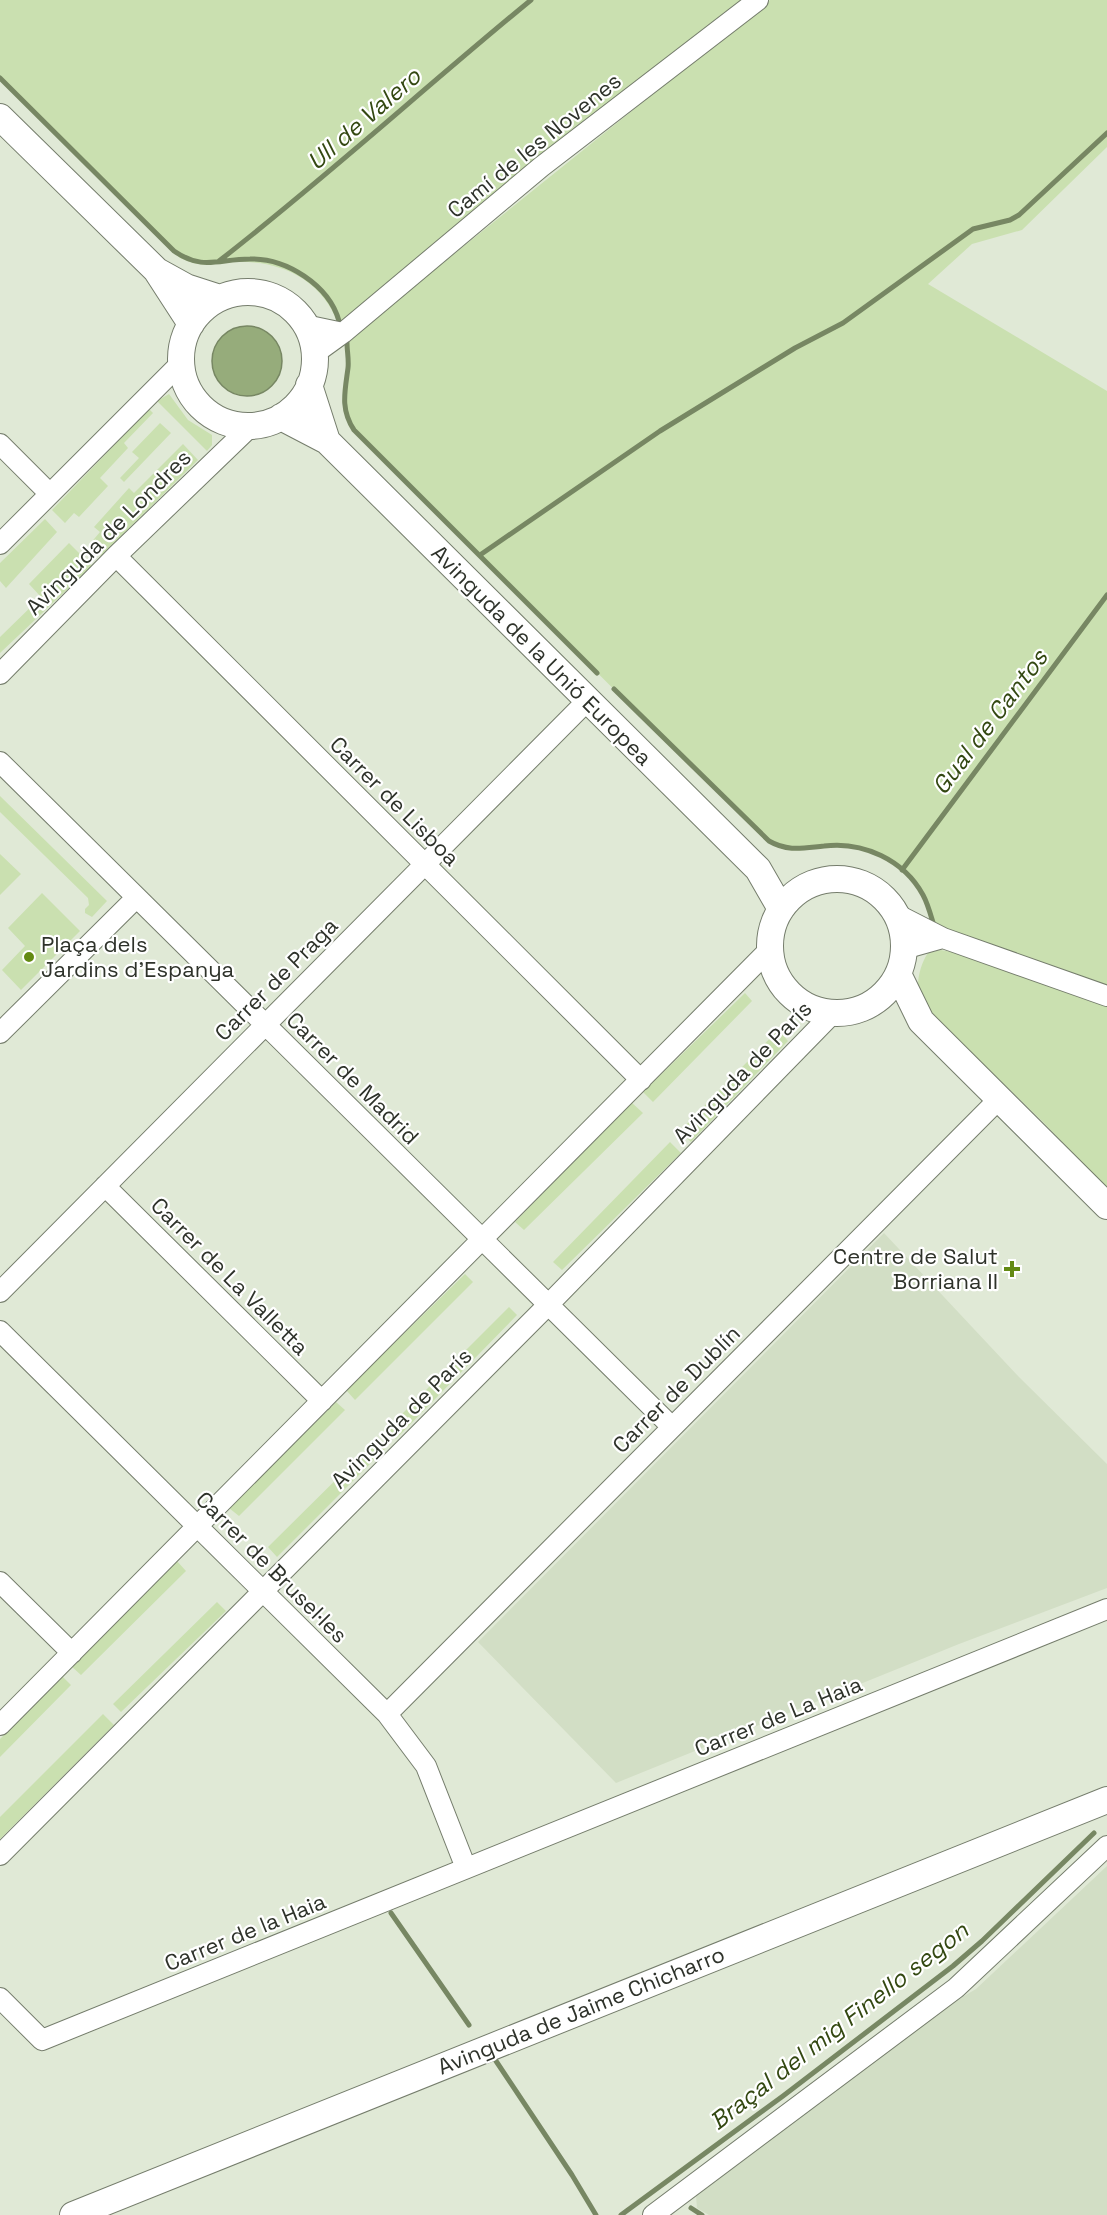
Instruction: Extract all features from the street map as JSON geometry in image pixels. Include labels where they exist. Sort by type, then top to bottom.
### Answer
[{"type":"street","name":"Camí de les Novenes","points":[[314,354],[343,333],[542,167],[758,0]]},
{"type":"street","points":[[0,117],[156,270],[191,324]]},
{"type":"street","points":[[156,270],[186,287],[220,298]]},
{"type":"street","points":[[238,292],[258,293],[277,298],[293,310],[305,325],[311,339],[314,364],[309,385],[302,398],[281,417],[271,422],[250,426],[217,419],[203,409],[192,396],[184,380],[181,349],[191,324],[204,309],[220,298],[238,292]]},
{"type":"street","points":[[305,325],[343,333]]},
{"type":"street","points":[[0,544],[181,363]]},
{"type":"street","name":"Avinguda de la Unió Europea","points":[[309,385],[327,441]]},
{"type":"street","name":"Avinguda de la Unió Europea","points":[[281,417],[327,441],[758,869],[781,909]]},
{"type":"street","name":"Avinguda de Londres","points":[[0,674],[116,556],[250,426]]},
{"type":"street","points":[[0,444],[50,494]]},
{"type":"street","name":"Carrer de Lisboa","points":[[116,556],[641,1080]]},
{"type":"street","name":"Carrer de Praga","points":[[0,1292],[588,700]]},
{"type":"street","name":"Carrer de Madrid","points":[[0,762],[672,1427]]},
{"type":"street","name":"Avinguda de la Unió Europea","points":[[758,869],[810,884]]},
{"type":"street","points":[[829,879],[849,879],[868,886],[884,898],[896,914],[902,931],[904,949],[898,974],[884,994],[855,1011],[833,1013],[814,1009],[797,1000],[783,986],[774,969],[770,949],[772,928],[781,909],[794,894],[810,884],[829,879]]},
{"type":"street","points":[[0,1033],[136,898]]},
{"type":"street","points":[[896,914],[943,938],[1107,996]]},
{"type":"street","points":[[904,949],[943,938]]},
{"type":"street","points":[[0,1725],[770,949]]},
{"type":"street","points":[[898,974],[921,1021],[1107,1206]]},
{"type":"street","points":[[874,1001],[921,1021]]},
{"type":"street","name":"Avinguda de París","points":[[0,1855],[548,1305],[833,1013]]},
{"type":"street","name":"Carrer de Dublín","points":[[387,1714],[999,1099]]},
{"type":"street","name":"Carrer de La Valletta","points":[[105,1186],[322,1401]]},
{"type":"street","name":"Carrer de Brusel·les","points":[[0,1331],[387,1714],[426,1766],[466,1868]]},
{"type":"street","points":[[0,1582],[72,1653]]},
{"type":"street","name":"Carrer de La Haia","points":[[466,1868],[1107,1609]]},
{"type":"street","name":"Avinguda de Jaime Chicharro","points":[[73,2215],[1098,1803]]},
{"type":"street","points":[[660,2214],[956,1988],[1107,1846]]},
{"type":"street","name":"Carrer de la Haia","points":[[0,1998],[42,2040],[466,1868]]},
{"type":"shaded area","points":[[0,0],[748,0],[338,323],[331,308],[310,284],[283,269],[251,262],[201,264],[180,258],[0,80]]},
{"type":"shaded area","points":[[770,0],[1107,0],[1107,147],[1022,230],[972,244],[928,284],[1107,391],[1107,990],[935,926],[925,900],[916,885],[897,866],[874,853],[848,847],[793,850],[767,842],[354,430],[346,413],[344,398],[347,340]]},
{"type":"shaded area","points":[[247,326],[260,329],[272,336],[279,348],[282,361],[279,374],[272,386],[260,393],[247,396],[234,393],[222,386],[215,374],[212,361],[215,348],[222,336],[234,329]]},
{"type":"shaded area","points":[[169,394],[188,420],[212,435],[212,445],[207,451],[157,401]]},
{"type":"shaded area","points":[[149,409],[153,413],[124,443],[128,448],[100,478],[108,486],[79,517],[74,513],[65,523],[52,510]]},
{"type":"shaded area","points":[[160,423],[171,433],[124,482],[120,478],[139,458],[132,452]]},
{"type":"shaded area","points":[[183,444],[198,460],[101,556],[89,545],[100,532],[94,527],[129,488],[134,493]]},
{"type":"shaded area","points":[[45,519],[57,532],[6,588],[0,581],[0,563]]},
{"type":"shaded area","points":[[69,543],[92,566],[0,653],[0,637],[41,597],[29,584]]},
{"type":"shaded area","points":[[0,796],[107,901],[92,917],[85,913],[89,905],[88,898],[0,812]]},
{"type":"shaded area","points":[[0,854],[21,874],[0,895]]},
{"type":"shaded area","points":[[42,893],[80,931],[21,990],[2,970],[25,946],[8,928]]},
{"type":"shaded area","points":[[941,950],[978,957],[1107,1001],[1107,1189],[1043,1122],[922,1003],[918,983],[923,963],[928,953]]},
{"type":"shaded area","points":[[745,993],[752,1001],[653,1102],[643,1092]]},
{"type":"shaded area","points":[[778,1030],[788,1041],[691,1142],[680,1131]]},
{"type":"shaded area","points":[[631,1102],[643,1113],[524,1230],[515,1222]]},
{"type":"shaded area","points":[[670,1142],[681,1153],[562,1270],[553,1262]]},
{"type":"shaded area","points":[[884,1233],[1019,1377],[1107,1464],[1107,1588],[959,1644],[616,1783],[478,1642]]},
{"type":"shaded area","points":[[465,1274],[473,1282],[355,1400],[346,1390]]},
{"type":"shaded area","points":[[509,1307],[517,1315],[396,1439],[387,1429]]},
{"type":"shaded area","points":[[336,1402],[345,1410],[239,1516],[229,1508]]},
{"type":"shaded area","points":[[376,1440],[385,1449],[277,1557],[268,1547]]},
{"type":"shaded area","points":[[176,1560],[186,1571],[81,1675],[71,1666]]},
{"type":"shaded area","points":[[217,1602],[226,1611],[121,1712],[113,1704]]},
{"type":"shaded area","points":[[62,1676],[71,1685],[0,1757],[0,1739]]},
{"type":"shaded area","points":[[103,1714],[114,1725],[0,1839],[0,1817]]},
{"type":"shaded area","points":[[1107,1866],[1107,2215],[709,2215],[697,2208],[696,2196],[954,2002],[976,1989]]},
{"type":"waterway","name":"Ull de Valero","points":[[219,261],[531,0]]},
{"type":"waterway","points":[[0,78],[174,251],[194,261],[202,262],[250,259],[278,263],[316,285],[334,308],[339,321]]},
{"type":"waterway","points":[[480,555],[660,431],[795,348],[843,323],[973,229],[1010,220],[1019,215],[1107,133]]},
{"type":"waterway","points":[[347,343],[345,407],[354,430],[597,673]]},
{"type":"waterway","name":"Gual de Cantos","points":[[902,870],[1107,595]]},
{"type":"waterway","points":[[614,689],[769,841],[789,848],[839,845],[867,850],[881,856],[894,863],[915,883],[925,899],[934,926],[937,927]]},
{"type":"waterway","name":"Braçal del mig Finello segon","points":[[621,2215],[783,2096],[953,1966],[1094,1833]]},
{"type":"waterway","points":[[391,1913],[469,2025]]},
{"type":"waterway","points":[[496,2061],[596,2215]]},
{"type":"waterway","points":[[691,2208],[702,2215]]},
{"type":"place","name":"Plaça dels Jardins d'Espanya","points":[[29,957]]},
{"type":"place","name":"Centre de Salut Borriana II","points":[[1012,1269]]}]
